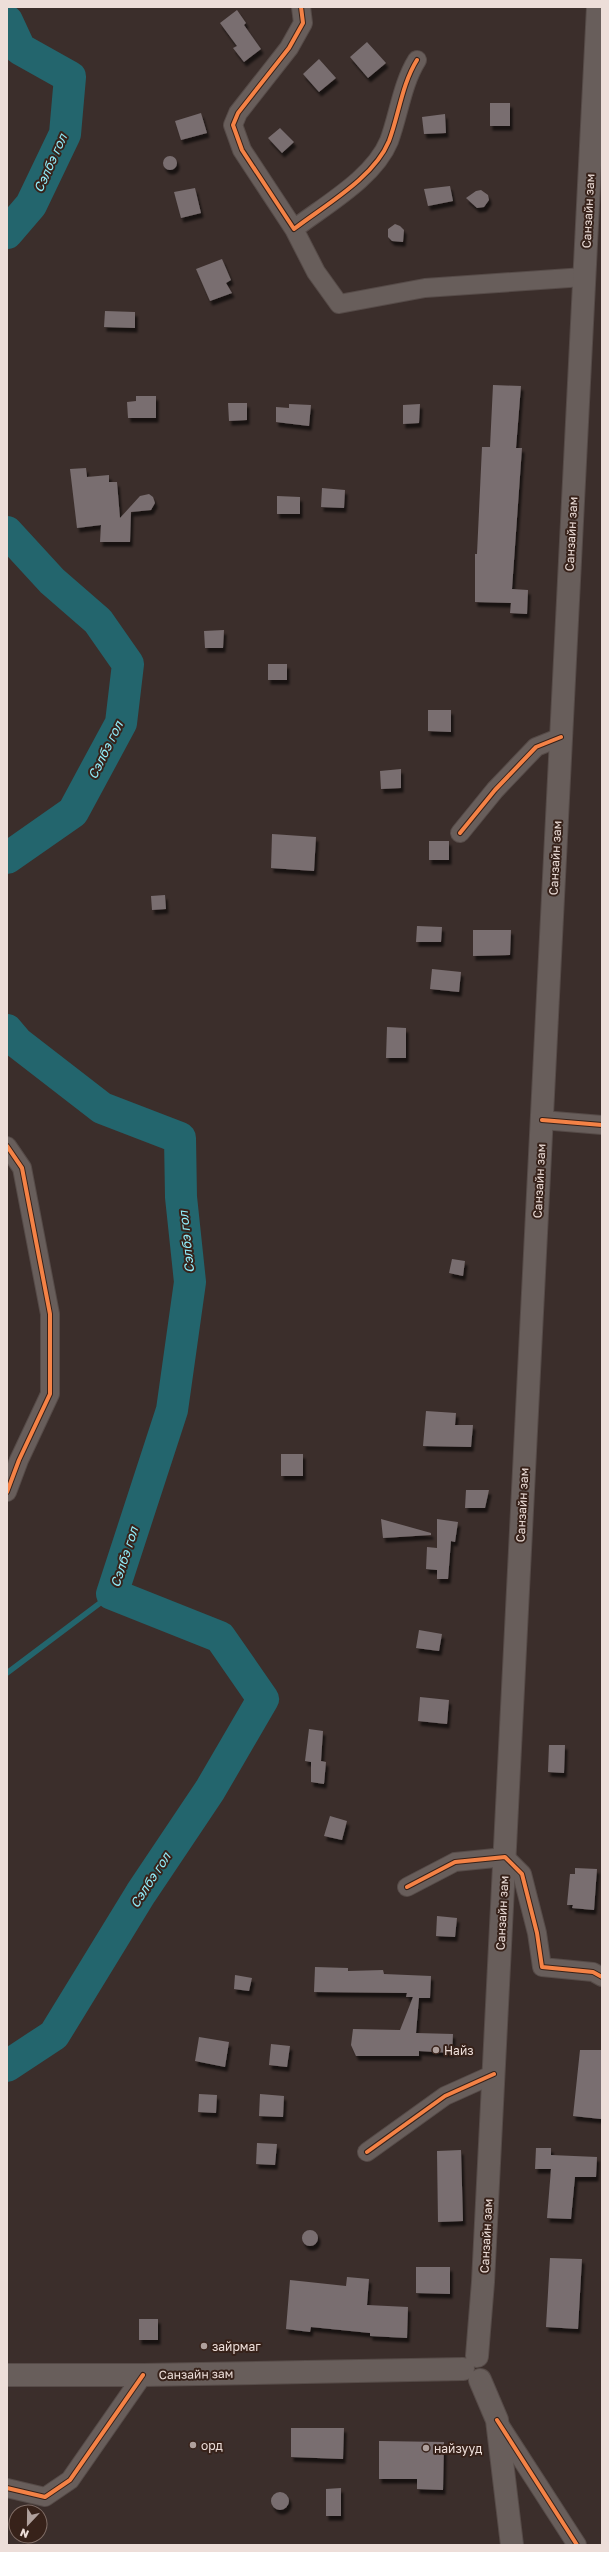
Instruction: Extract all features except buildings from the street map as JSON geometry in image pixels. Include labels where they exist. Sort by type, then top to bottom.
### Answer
[{"type":"main road","name":"Санзайн зам","points":[[16,2375],[143,2375],[473,2368],[484,2282],[598,7]]},
{"type":"main road","points":[[473,2368],[496,2420],[512,2545]]},
{"type":"street","points":[[301,7],[303,23],[289,48],[238,113],[233,125],[242,150],[294,229],[316,272],[339,304],[425,288],[584,277]]},
{"type":"street","points":[[294,229],[367,174],[388,142],[397,110],[417,60]]},
{"type":"street","points":[[460,833],[495,790],[536,748],[561,737]]},
{"type":"street","points":[[542,1120],[602,1125]]},
{"type":"street","points":[[7,1146],[22,1168],[27,1205],[40,1256],[50,1314],[50,1394],[19,1460],[7,1492]]},
{"type":"street","points":[[407,1887],[455,1862],[505,1857],[522,1874],[537,1932],[542,1967],[599,1970]]},
{"type":"street","points":[[367,2152],[445,2096],[494,2074]]},
{"type":"street","points":[[7,2488],[46,2497],[70,2480],[143,2375]]},
{"type":"street","points":[[496,2420],[577,2545]]},
{"type":"waterway","name":"Сэлбэ гол","points":[[7,21],[20,49],[70,77],[65,134],[31,205],[7,233]]},
{"type":"waterway","name":"Сэлбэ гол","points":[[7,532],[52,581],[98,621],[128,664],[121,723],[73,812],[7,858]]},
{"type":"waterway","name":"Сэлбэ гол","points":[[7,1030],[18,1043],[102,1108],[180,1138],[181,1197],[190,1282],[172,1410],[112,1594],[220,1637],[263,1699],[210,1790],[141,1893],[54,2035],[7,2066]]},
{"type":"waterway","points":[[7,1673],[112,1594]]},
{"type":"cycle path","points":[[301,7],[303,23],[289,48],[238,113],[233,125],[242,150],[294,229],[361,179],[382,154],[389,141],[404,89],[417,60]]},
{"type":"cycle path","points":[[460,833],[495,790],[536,747],[561,737]]},
{"type":"cycle path","points":[[542,1120],[602,1125]]},
{"type":"cycle path","points":[[7,1146],[22,1168],[50,1314],[50,1394],[19,1460],[7,1492]]},
{"type":"cycle path","points":[[407,1887],[455,1862],[505,1857],[522,1874],[537,1933],[542,1967],[593,1972],[602,1977]]},
{"type":"cycle path","points":[[367,2152],[445,2096],[494,2074]]},
{"type":"cycle path","points":[[7,2488],[45,2497],[70,2480],[143,2375]]},
{"type":"cycle path","points":[[497,2420],[577,2545]]},
{"type":"place","name":"Найз","points":[[436,2050]]},
{"type":"place","name":"зайрмаг","points":[[204,2346]]},
{"type":"place","name":"орд","points":[[193,2445]]},
{"type":"place","name":"найзууд","points":[[426,2448]]}]
